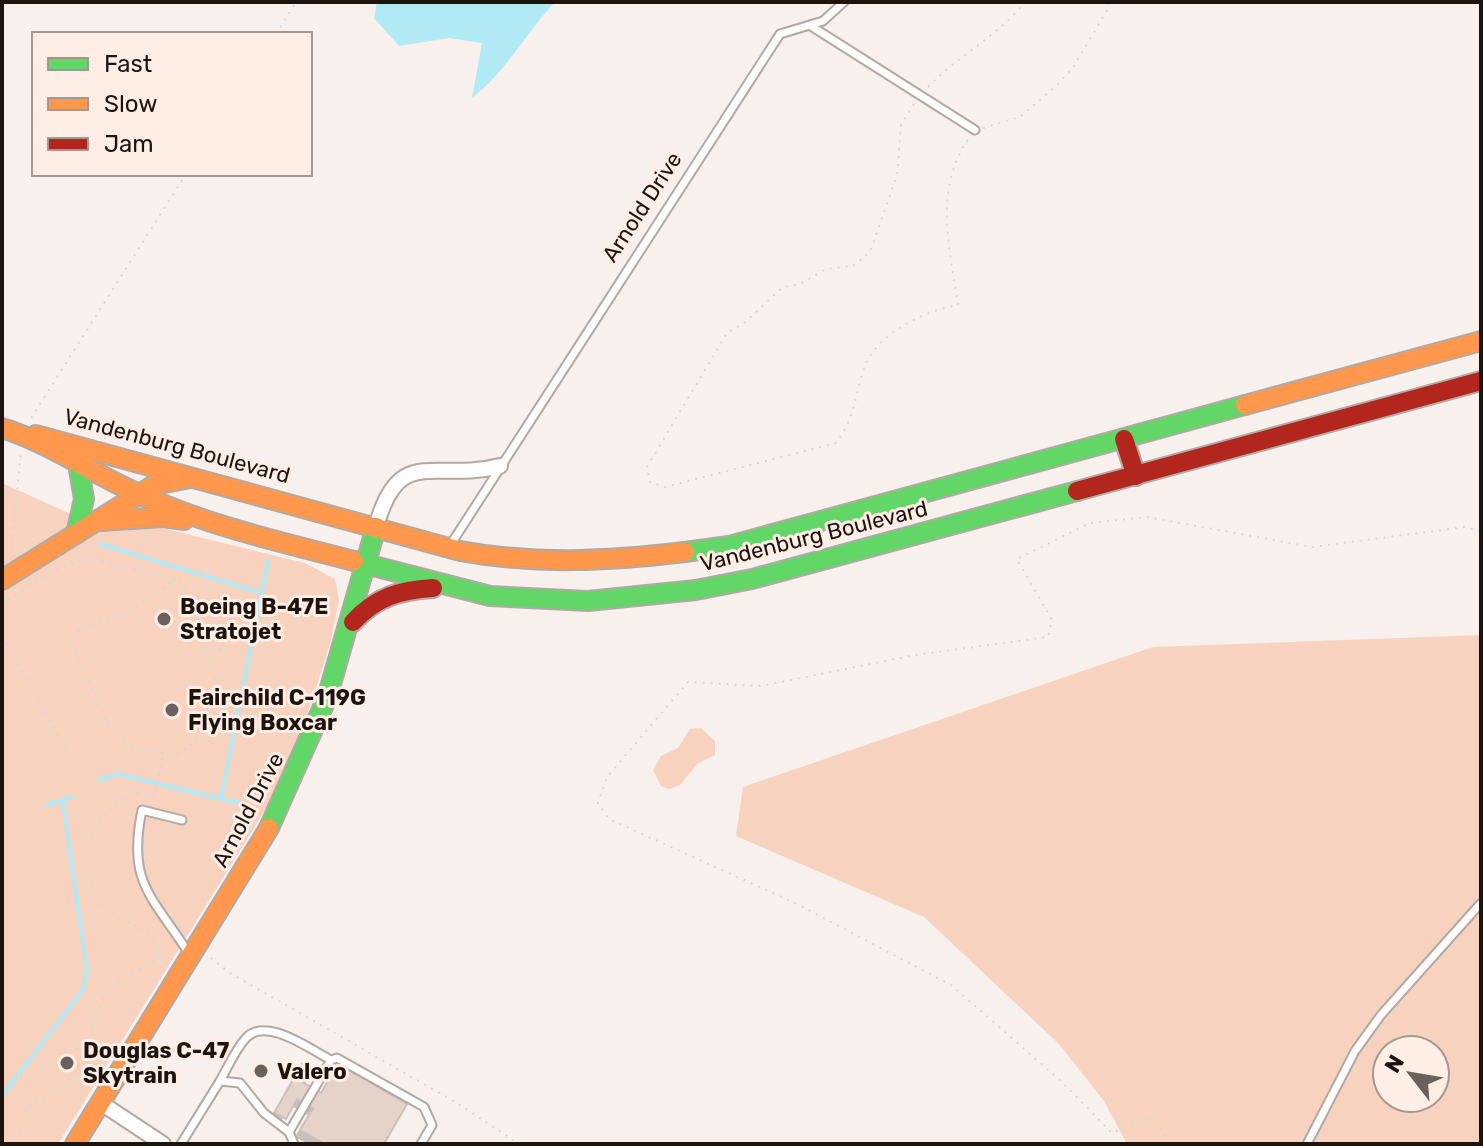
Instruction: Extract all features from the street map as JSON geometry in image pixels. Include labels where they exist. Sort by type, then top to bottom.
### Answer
[{"type":"main road","name":"Vandenburg Boulevard","points":[[24,435],[50,436],[449,548],[502,559],[604,562],[698,552],[812,525],[1481,341]]},
{"type":"main road","name":"Vandenburg Boulevard","points":[[2,428],[24,435],[138,494],[214,525],[449,587],[490,596],[546,601],[630,598],[752,579],[1481,381]]},
{"type":"main road","points":[[1124,439],[1136,476]]},
{"type":"main road","points":[[126,457],[136,475],[138,494]]},
{"type":"main road","points":[[76,534],[86,503],[83,476],[78,464]]},
{"type":"main road","points":[[6,578],[154,485],[200,477]]},
{"type":"main road","points":[[93,522],[163,517],[214,525]]},
{"type":"main road","name":"Arnold Drive","points":[[75,1144],[275,819],[311,741],[348,628],[376,527]]},
{"type":"main road","points":[[348,628],[367,605],[390,592],[449,587]]},
{"type":"street","name":"Arnold Drive","points":[[376,527],[386,494],[399,478],[415,472],[467,472],[500,466]]},
{"type":"street","points":[[101,1103],[163,1144]]},
{"type":"lane","name":"Arnold Drive","points":[[449,548],[714,141],[780,34],[787,29],[811,26],[834,14],[844,2]]},
{"type":"lane","points":[[811,26],[975,130]]},
{"type":"lane","points":[[182,820],[142,810],[135,857],[139,877],[194,952]]},
{"type":"lane","points":[[1307,1144],[1355,1051],[1381,1015],[1481,903]]},
{"type":"lane","points":[[181,1144],[248,1035],[258,1031],[284,1036],[331,1060]]},
{"type":"lane","points":[[289,1132],[331,1060],[337,1058],[424,1107],[432,1125],[421,1144]]},
{"type":"lane","points":[[220,1081],[240,1083],[264,1113],[289,1132],[294,1144]]},
{"type":"path","points":[[277,32],[296,2]]},
{"type":"path","points":[[1025,2],[999,32],[965,52],[919,96],[901,125],[897,175],[870,252],[853,266],[826,269],[800,284],[783,287],[744,323],[727,333],[647,467],[650,482],[665,487],[836,443],[855,412],[865,366],[871,355],[911,320],[958,305],[948,253],[949,182],[960,150],[975,130],[1020,117],[1057,85],[1074,66],[1109,7],[1108,2]]},
{"type":"path","points":[[11,598],[6,578],[24,435],[185,176]]},
{"type":"path","points":[[1169,1144],[1154,1115],[1112,1133],[1062,1082],[951,985],[795,903],[609,819],[598,803],[607,777],[688,682],[761,686],[915,655],[1048,637],[1052,620],[1017,559],[1090,523],[1147,517],[1312,547],[1465,527],[1481,532]]},
{"type":"path","points":[[2,604],[59,568],[81,560],[94,559],[174,580],[183,583],[217,684],[210,692],[208,719],[190,746],[176,755],[164,755],[128,745],[112,734],[72,643],[78,631],[137,607],[174,580]]},
{"type":"path","points":[[210,626],[218,626],[227,633],[226,645],[219,650],[210,650],[203,642],[210,626]]},
{"type":"path","points":[[2,636],[71,758]]},
{"type":"path","points":[[19,1144],[26,1108],[63,1087],[87,1048],[108,991],[121,976],[152,965],[159,954],[157,941],[102,907],[92,890],[91,856],[95,827],[105,813],[124,797],[136,793],[155,795],[164,755]]},
{"type":"path","points":[[194,952],[457,1103],[519,1144]]},
{"type":"path","points":[[76,1048],[87,1048]]},
{"type":"shaded area","points":[[2,483],[73,515],[154,526],[305,563],[335,579],[339,600],[330,644],[305,721],[275,794],[58,1144],[2,1144]]},
{"type":"shaded area","points":[[1481,635],[1481,1144],[1127,1144],[1104,1101],[1059,1044],[924,917],[736,836],[743,787],[1153,647]]},
{"type":"shaded area","points":[[701,728],[715,741],[715,755],[697,764],[680,785],[669,789],[661,786],[653,770],[661,756],[678,748],[690,729]]},
{"type":"water","points":[[377,2],[555,2],[506,64],[472,98],[482,43],[449,38],[399,46],[374,18]]},
{"type":"building","points":[[302,1064],[312,1070],[304,1083],[321,1093],[338,1064],[407,1104],[384,1144],[325,1144],[300,1130],[313,1108],[297,1099],[286,1119],[274,1113]]},
{"type":"waterway","points":[[100,544],[261,593]]},
{"type":"waterway","points":[[221,799],[268,561]]},
{"type":"waterway","points":[[99,780],[117,774],[248,805]]},
{"type":"waterway","points":[[47,805],[72,797]]},
{"type":"waterway","points":[[2,1096],[83,990],[87,970],[63,802]]},
{"type":"traffic: fast","points":[[685,552],[729,546],[1245,405]]},
{"type":"traffic: fast","points":[[76,534],[84,499],[78,464]]},
{"type":"traffic: fast","points":[[354,561],[490,596],[588,601],[696,590],[752,579],[1077,491]]},
{"type":"traffic: fast","points":[[269,828],[327,698],[376,527]]},
{"type":"traffic: slow","points":[[1245,405],[1481,341]]},
{"type":"traffic: slow","points":[[2,428],[37,442],[139,494],[191,515],[354,561]]},
{"type":"traffic: slow","points":[[36,435],[460,551],[545,560],[628,558],[685,552]]},
{"type":"traffic: slow","points":[[2,580],[154,485],[190,478]]},
{"type":"traffic: slow","points":[[101,521],[163,517],[184,520]]},
{"type":"traffic: slow","points":[[75,1144],[269,828]]},
{"type":"traffic: jam","points":[[1077,491],[1481,381]]},
{"type":"traffic: jam","points":[[1124,439],[1136,476]]},
{"type":"traffic: jam","points":[[353,622],[371,606],[389,596],[433,588]]},
{"type":"place","name":"Boeing B-47E Stratojet","points":[[164,619]]},
{"type":"place","name":"Fairchild C-119G Flying Boxcar","points":[[172,710]]},
{"type":"place","name":"Douglas C-47 Skytrain","points":[[67,1063]]},
{"type":"place","name":"Valero","points":[[261,1071]]}]
